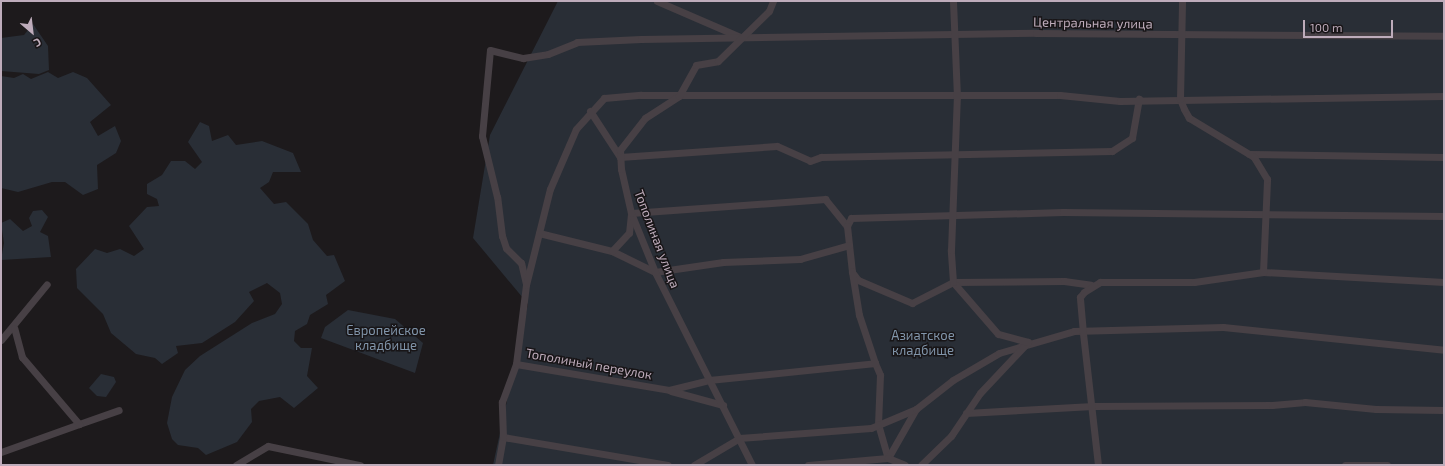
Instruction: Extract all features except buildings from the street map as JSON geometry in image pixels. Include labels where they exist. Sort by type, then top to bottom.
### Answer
[{"type":"street","points":[[657,1],[742,37]]},
{"type":"street","points":[[620,158],[620,150],[645,118],[679,96],[696,66],[718,61],[769,11],[774,1]]},
{"type":"street","points":[[953,1],[953,36],[957,97],[953,282],[998,334],[1028,342]]},
{"type":"street","points":[[1182,1],[1180,99],[1190,118],[1249,154],[1267,179],[1263,272]]},
{"type":"street","name":"Центральная улица","points":[[526,285],[521,263],[506,248],[502,236],[497,197],[482,136],[490,50],[523,58],[548,54],[577,42],[742,37],[953,36],[1036,33],[1182,36],[1444,36]]},
{"type":"street","name":"Тополиный переулок","points":[[723,405],[669,390],[516,364],[526,285],[539,233],[562,157],[590,111],[604,98],[679,96],[1180,99],[1444,96]]},
{"type":"street","points":[[620,158],[777,146],[810,160],[821,157],[955,156],[1112,150],[1132,138],[1139,99]]},
{"type":"street","points":[[590,111],[620,158]]},
{"type":"street","points":[[1249,154],[1444,157]]},
{"type":"street","name":"Тополиная улица","points":[[620,158],[631,213],[655,272],[752,465]]},
{"type":"street","points":[[612,251],[629,233],[631,213],[825,198],[847,226],[858,315],[880,375],[878,424],[888,458]]},
{"type":"street","points":[[847,226],[851,218],[954,215],[1266,214],[1444,216]]},
{"type":"street","points":[[539,233],[612,251],[655,272],[723,262],[800,259],[849,245]]},
{"type":"street","points":[[852,272],[858,280],[912,303],[953,282],[1091,285],[1194,282],[1263,272],[1444,282]]},
{"type":"street","points":[[1,340],[14,328],[47,284]]},
{"type":"street","points":[[1072,284],[1080,297],[1083,333],[1093,406],[1098,465]]},
{"type":"street","points":[[1080,297],[1091,285]]},
{"type":"street","points":[[694,465],[738,439],[871,428],[916,409],[953,380],[999,353],[1028,342],[1074,331],[1083,333],[1223,327],[1444,350]]},
{"type":"street","points":[[14,328],[22,357],[79,424]]},
{"type":"street","points":[[921,465],[951,436],[966,413],[1028,342]]},
{"type":"street","name":"Тополиный переулок","points":[[669,390],[709,380],[875,363]]},
{"type":"street","points":[[498,465],[503,438],[502,402],[516,364]]},
{"type":"street","points":[[966,413],[1093,406],[1235,406],[1305,402],[1376,409],[1444,410]]},
{"type":"street","points":[[888,458],[916,409]]},
{"type":"street","points":[[1,452],[119,410]]},
{"type":"street","points":[[503,438],[641,462],[668,465]]},
{"type":"street","points":[[236,465],[268,446],[360,465]]},
{"type":"street","points":[[808,465],[888,458],[905,465]]},
{"type":"street","points":[[1345,465],[1387,465]]},
{"type":"green space","name":"Азиатское кладбище","points":[[558,1],[1444,1],[1444,465],[493,465],[528,304],[473,238],[490,135]]},
{"type":"green space","points":[[33,24],[48,46],[49,70],[39,74],[1,71],[1,38],[24,35]]},
{"type":"green space","points":[[48,72],[58,78],[73,72],[87,78],[111,105],[90,122],[98,136],[115,126],[121,141],[116,153],[97,165],[98,189],[83,195],[65,182],[52,182],[18,192],[1,188],[1,76],[14,78],[23,74],[31,79]]},
{"type":"green space","points":[[200,122],[209,126],[212,141],[228,135],[236,145],[262,141],[293,153],[301,172],[273,172],[269,182],[260,188],[274,204],[286,202],[308,224],[313,240],[327,256],[334,255],[345,281],[326,295],[328,304],[310,315],[307,324],[295,331],[294,341],[301,348],[312,348],[307,376],[318,388],[294,408],[280,397],[259,401],[251,409],[252,422],[237,442],[206,455],[198,448],[178,445],[172,439],[167,423],[172,397],[185,370],[200,356],[252,323],[275,314],[282,304],[280,293],[267,283],[249,292],[254,301],[235,322],[202,343],[176,346],[178,353],[162,364],[155,358],[136,354],[111,333],[103,314],[77,288],[76,269],[95,249],[107,253],[120,249],[134,256],[144,249],[129,226],[147,207],[159,206],[157,199],[147,194],[147,184],[162,175],[171,161],[185,161],[195,169],[202,162],[188,142]]},
{"type":"green space","points":[[42,210],[48,217],[40,232],[48,236],[51,257],[1,260],[4,243],[1,223],[10,219],[23,231],[32,226],[29,218],[33,211]]},
{"type":"green space","name":"Европейское кладбище","points":[[348,310],[395,319],[423,343],[415,373],[321,338],[325,327]]},
{"type":"green space","points":[[101,374],[114,377],[116,382],[106,397],[97,396],[89,388]]}]
